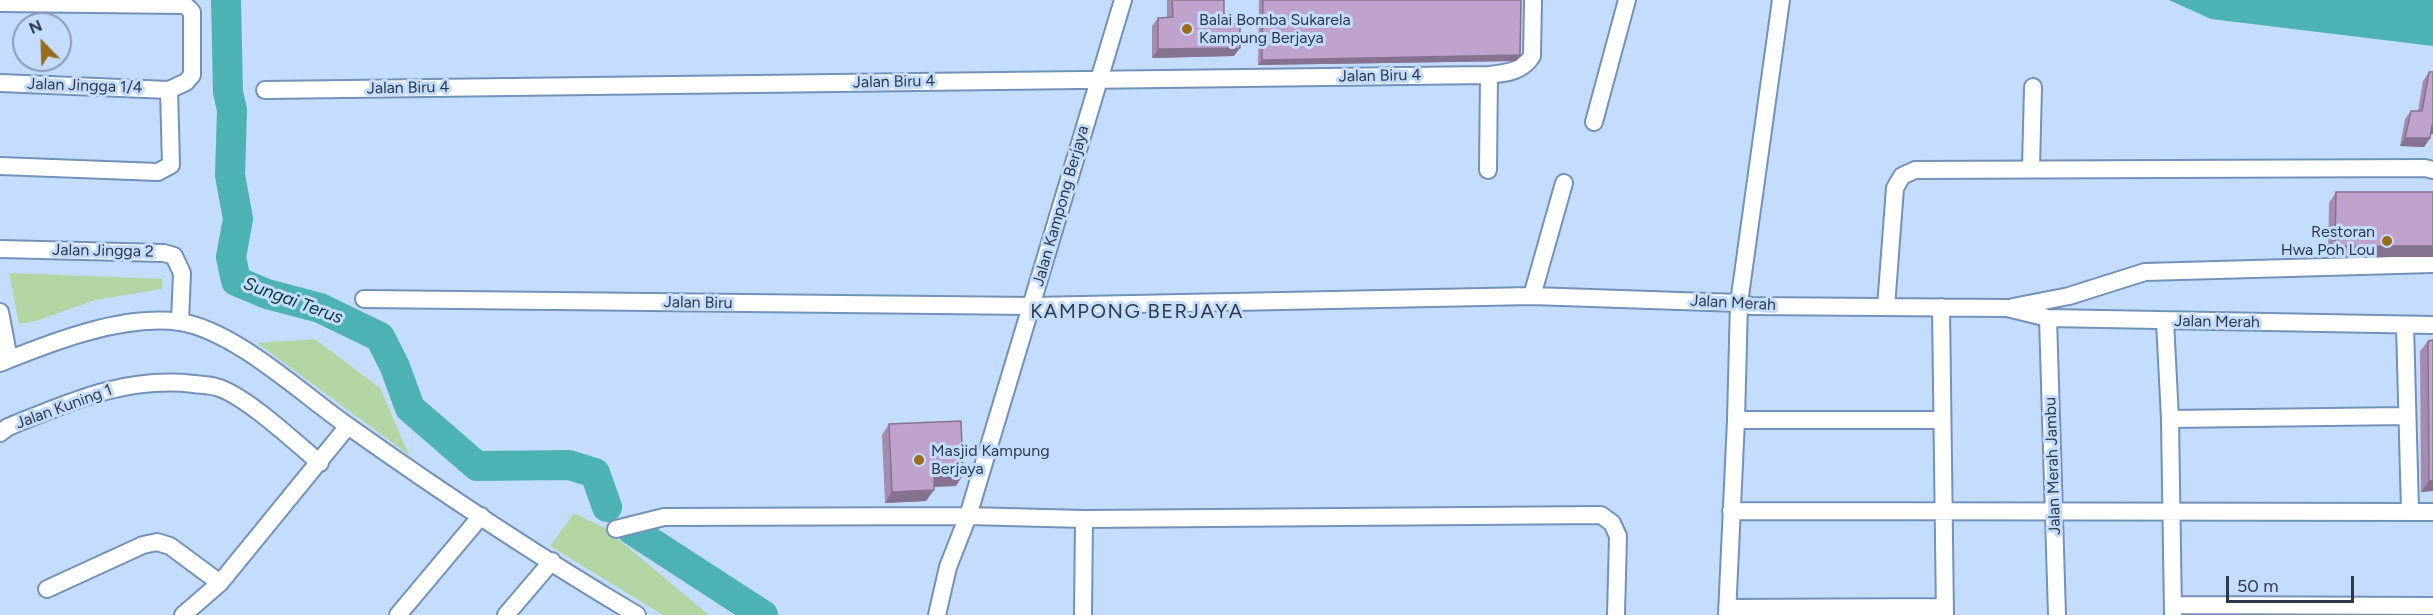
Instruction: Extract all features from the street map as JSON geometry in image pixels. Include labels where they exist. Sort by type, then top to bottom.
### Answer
[{"type":"street","name":"Jalan Kampong Berjaya","points":[[938,615],[948,567],[968,516],[1098,79],[1124,0]]},
{"type":"street","name":"Jalan Biru 4","points":[[265,90],[1489,75],[1505,73],[1522,67],[1532,56],[1533,0]]},
{"type":"street","points":[[1594,122],[1627,0]]},
{"type":"street","points":[[1781,0],[1739,303],[1727,611],[1945,611],[1941,307]]},
{"type":"street","points":[[0,3],[185,5],[192,12],[192,75],[186,82],[170,90],[171,165],[166,170],[158,172],[0,166]]},
{"type":"street","points":[[1488,170],[1489,75]]},
{"type":"street","name":"Jalan Jingga 1/4","points":[[0,83],[170,90]]},
{"type":"street","points":[[2031,168],[2033,87]]},
{"type":"street","points":[[1886,307],[1895,188],[1902,176],[1915,170],[2425,168],[2433,170]]},
{"type":"street","points":[[1532,296],[1564,183]]},
{"type":"street","name":"Jalan Jingga 2","points":[[0,249],[164,253],[174,256],[182,273],[180,322]]},
{"type":"street","points":[[2007,308],[2069,296],[2145,272],[2433,264]]},
{"type":"street","name":"Jalan Merah","points":[[1032,306],[1532,296],[1739,303],[1751,306],[2007,308],[2048,318],[2433,326]]},
{"type":"street","name":"Jalan Biru","points":[[364,300],[1032,306]]},
{"type":"street","points":[[0,312],[5,361],[99,329],[146,320],[180,322],[214,331],[348,426],[552,561],[610,608],[637,615]]},
{"type":"street","name":"Jalan Merah Jambu","points":[[2048,318],[2058,615]]},
{"type":"street","points":[[2165,321],[2170,419],[2173,610],[2433,606]]},
{"type":"street","points":[[2405,325],[2410,511]]},
{"type":"street","name":"Jalan Kuning 1","points":[[0,433],[8,427],[70,402],[127,385],[176,382],[218,387],[251,406],[320,462]]},
{"type":"street","points":[[2170,419],[2406,416]]},
{"type":"street","points":[[1736,420],[1942,420]]},
{"type":"street","points":[[183,615],[220,583],[348,426]]},
{"type":"street","points":[[1731,511],[2433,512]]},
{"type":"street","points":[[616,529],[664,517],[968,516],[1084,519],[1601,515],[1612,523],[1618,536],[1616,615]]},
{"type":"street","points":[[398,615],[481,516]]},
{"type":"street","points":[[1083,615],[1084,519]]},
{"type":"street","points":[[47,589],[143,545],[157,542],[171,546],[220,583]]},
{"type":"street","points":[[506,615],[552,561]]},
{"type":"shaded area","points":[[2169,0],[2433,0],[2433,46],[2211,19]]},
{"type":"shaded area","points":[[9,273],[163,279],[162,289],[95,300],[36,321],[19,324]]},
{"type":"shaded area","points":[[315,339],[380,388],[409,455],[257,343]]},
{"type":"shaded area","points":[[574,513],[605,528],[709,615],[663,615],[550,546]]},
{"type":"building","name":"Balai Bomba Sukarela Kampung Berjaya","points":[[1172,0],[1224,0],[1224,16],[1229,16],[1229,24],[1240,24],[1240,48],[1158,49],[1158,18],[1173,17]]},
{"type":"building","points":[[1263,0],[1521,0],[1520,55],[1262,60]]},
{"type":"building","points":[[2429,72],[2433,72],[2433,125],[2430,138],[2405,138],[2411,111],[2422,111]]},
{"type":"building","points":[[2336,192],[2433,192],[2433,246],[2335,246]]},
{"type":"building","points":[[2433,340],[2433,481],[2429,481],[2428,341]]},
{"type":"building","name":"Masjid Kampung Berjaya","points":[[961,421],[963,475],[934,476],[934,490],[892,492],[889,424]]},
{"type":"waterway","name":"Sungai Terus","points":[[226,0],[228,92],[232,110],[230,175],[238,219],[231,257],[236,281],[267,294],[320,308],[380,337],[395,367],[410,408],[477,466],[569,465],[595,473],[607,507]]},
{"type":"waterway","name":"Sungai Terus","points":[[632,530],[763,615]]},
{"type":"place","name":"Balai Bomba Sukarela Kampung Berjaya","points":[[1187,29]]},
{"type":"place","name":"Restoran Hwa Poh Lou","points":[[2387,241]]},
{"type":"place","name":"Masjid Kampung Berjaya","points":[[919,460]]},
{"type":"district","name":"KAMPONG BERJAYA","points":[[1137,312]]}]
